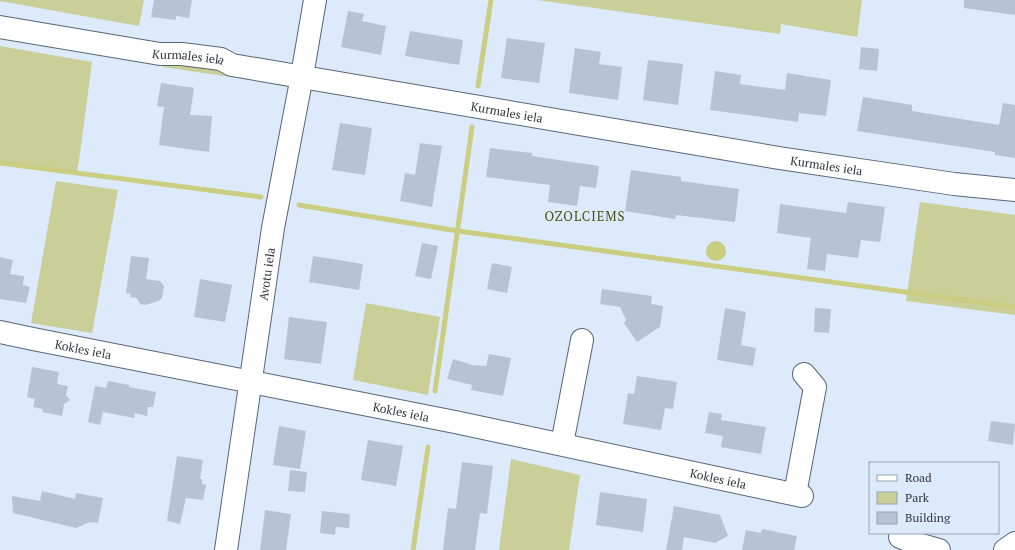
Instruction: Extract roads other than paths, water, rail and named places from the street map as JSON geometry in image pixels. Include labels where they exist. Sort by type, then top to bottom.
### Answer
[{"type":"street","name":"Avotu iela","points":[[226,550],[273,228],[302,76],[314,0]]},
{"type":"street","name":"Kurmales iela","points":[[0,27],[160,54],[182,54],[221,59],[232,65],[778,158],[954,184],[1015,190]]},
{"type":"street","name":"Kokles iela","points":[[0,332],[562,444],[798,495],[815,387],[804,374]]},
{"type":"street","points":[[562,444],[582,340]]},
{"type":"street","points":[[900,537],[939,550]]},
{"type":"street","points":[[1005,550],[1015,543]]},
{"type":"waterway","points":[[478,86],[491,0]]},
{"type":"waterway","points":[[435,391],[472,127]]},
{"type":"waterway","points":[[0,163],[261,197]]},
{"type":"waterway","points":[[299,205],[458,231],[1015,307]]},
{"type":"waterway","points":[[413,550],[428,447]]},
{"type":"district","name":"OZOLCIEMS","points":[[585,216]]}]
